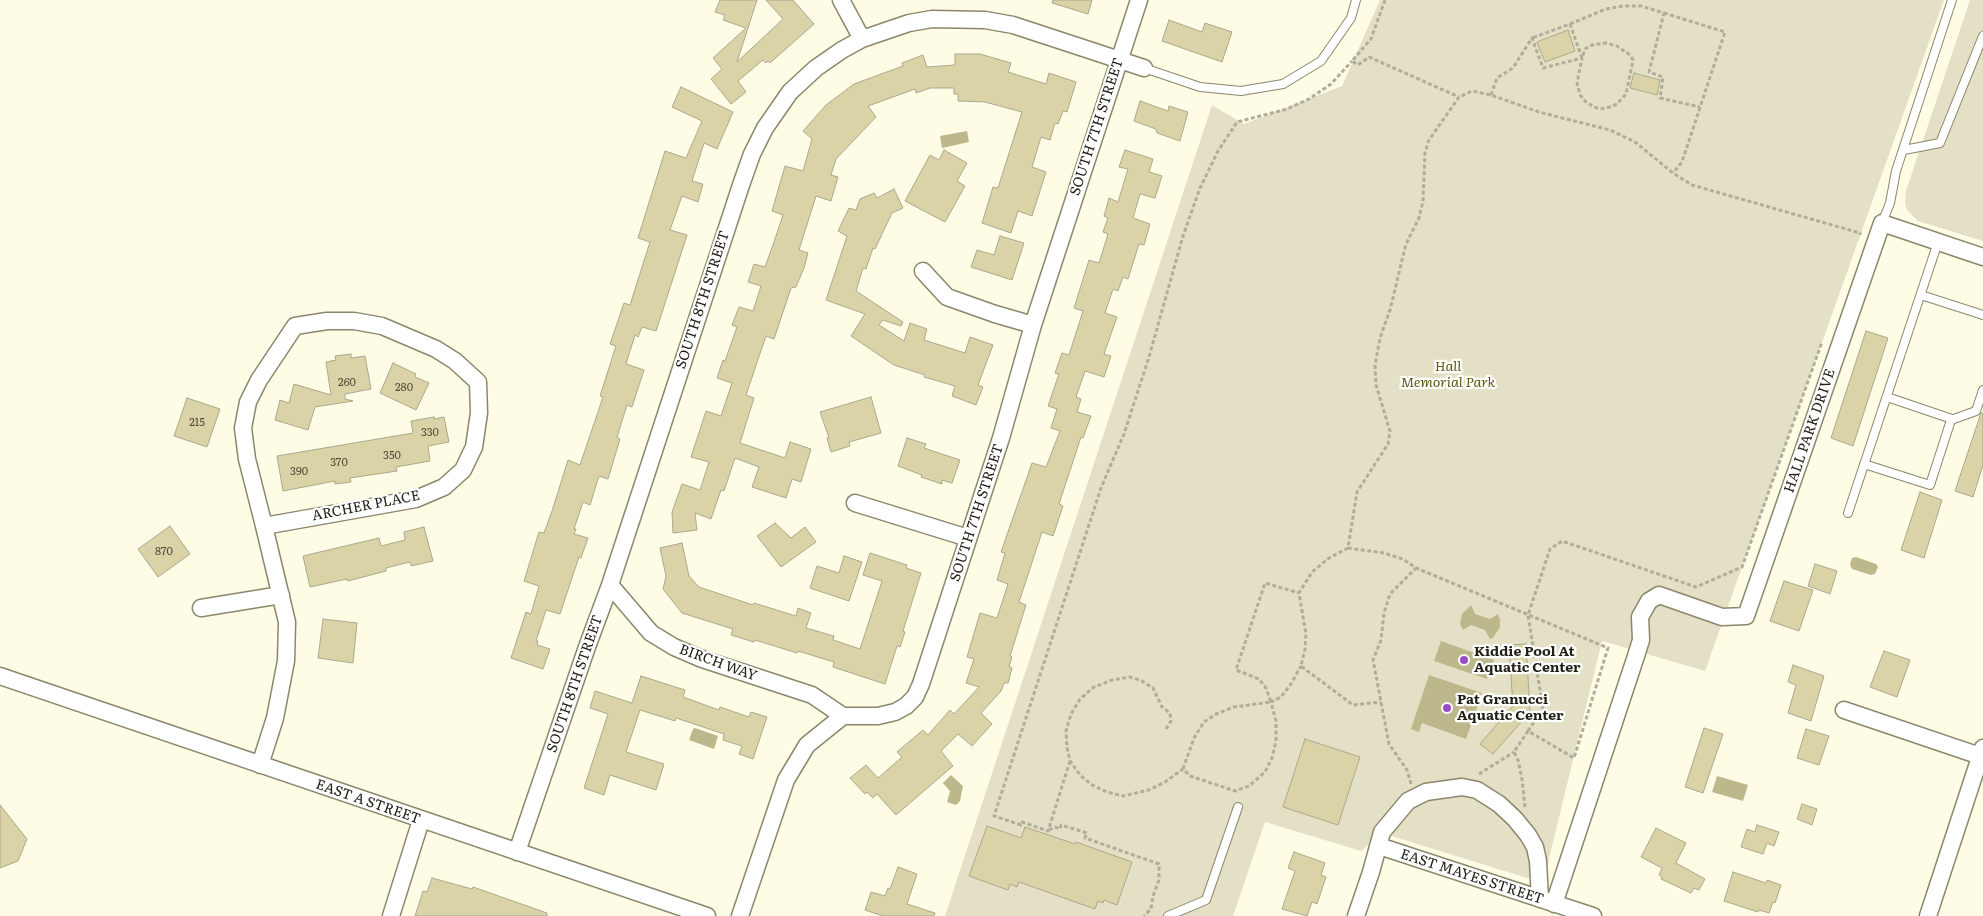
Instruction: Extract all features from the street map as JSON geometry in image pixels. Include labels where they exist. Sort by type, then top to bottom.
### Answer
[{"type":"street","points":[[841,0],[862,39]]},
{"type":"street","name":"SOUTH 7TH STREET","points":[[842,716],[878,716],[895,712],[906,706],[915,697],[922,684],[1001,438],[1033,324],[1139,0]]},
{"type":"street","name":"SOUTH 8TH STREET","points":[[517,852],[610,585],[752,154],[765,128],[790,92],[816,68],[862,39],[909,23],[932,19],[985,20],[1013,25],[1144,68]]},
{"type":"street","points":[[1882,223],[1983,257]]},
{"type":"street","name":"HALL PARK DRIVE","points":[[1547,901],[1636,656],[1640,640],[1640,617],[1649,601],[1659,595],[1722,617],[1746,616],[1882,223]]},
{"type":"street","points":[[923,271],[947,296],[995,314],[1033,324]]},
{"type":"street","name":"ARCHER PLACE","points":[[260,765],[275,718],[286,661],[287,622],[247,459],[243,428],[248,402],[255,387],[295,326],[327,321],[354,321],[382,326],[436,350],[455,361],[478,382],[479,414],[474,447],[463,470],[444,487],[416,499],[264,526]]},
{"type":"street","points":[[855,503],[968,538]]},
{"type":"street","name":"BIRCH WAY","points":[[610,585],[651,633],[674,647],[702,659],[812,695],[842,716]]},
{"type":"street","points":[[200,608],[281,595]]},
{"type":"street","name":"EAST A STREET","points":[[0,676],[707,916]]},
{"type":"street","points":[[1844,710],[1982,754],[1928,916]]},
{"type":"street","points":[[740,916],[786,780],[807,746],[842,716]]},
{"type":"street","points":[[1356,916],[1382,832],[1408,801],[1426,792],[1462,787],[1477,790],[1499,804],[1515,819],[1535,847],[1547,901]]},
{"type":"street","points":[[391,916],[422,820]]},
{"type":"street","name":"EAST MAYES STREET","points":[[1379,846],[1593,916]]},
{"type":"lane","points":[[1144,68],[1200,88],[1241,91],[1283,84],[1321,61],[1351,18],[1356,0]]},
{"type":"lane","points":[[1882,223],[1952,0]]},
{"type":"lane","points":[[1904,150],[1940,143],[1983,36]]},
{"type":"lane","points":[[1848,513],[1938,242]]},
{"type":"lane","points":[[1921,295],[1983,315]]},
{"type":"lane","points":[[1887,397],[1952,419],[1976,411],[1983,390]]},
{"type":"lane","points":[[1864,464],[1930,485],[1952,419]]},
{"type":"lane","points":[[1168,916],[1206,900],[1238,807]]},
{"type":"path","points":[[1144,916],[1151,909],[1153,896],[1159,880],[1159,864],[1085,838],[1087,833],[1061,825],[1060,829],[1048,830],[1022,822],[1021,825],[994,816],[1101,488],[1124,434],[1149,357],[1183,236],[1200,188],[1218,151],[1237,122],[1287,109],[1309,99],[1331,84],[1371,39],[1385,0]]},
{"type":"path","points":[[1491,95],[1497,78],[1513,68],[1532,38],[1606,9],[1623,6],[1641,6],[1725,32],[1682,162],[1673,173]]},
{"type":"path","points":[[1664,13],[1649,72],[1663,77],[1660,98],[1700,107]]},
{"type":"path","points":[[1570,24],[1582,58],[1578,83],[1580,95],[1586,102],[1600,109],[1617,104],[1626,94],[1633,60],[1630,55],[1617,46],[1606,43],[1592,45],[1585,49],[1582,58]]},
{"type":"path","points":[[1532,38],[1543,68],[1582,58]]},
{"type":"path","points":[[1352,61],[1358,65],[1369,58],[1459,97]]},
{"type":"path","points":[[1348,548],[1354,501],[1357,492],[1388,444],[1390,431],[1376,385],[1375,365],[1380,338],[1390,310],[1406,244],[1419,218],[1423,202],[1424,152],[1428,140],[1459,97],[1472,91],[1491,95],[1539,112],[1610,130],[1635,142],[1673,173],[1692,185],[1711,192],[1860,233],[1857,243]]},
{"type":"path","points":[[1479,774],[1514,752],[1543,709],[1528,615],[1550,549],[1562,541],[1696,587],[1742,567],[1824,335]]},
{"type":"path","points":[[1166,729],[1171,721],[1170,713],[1162,706],[1153,688],[1142,681],[1130,678],[1112,680],[1094,687],[1080,699],[1071,714],[1066,731],[1070,761],[1080,775],[1107,792],[1123,796],[1149,790],[1165,782],[1182,768],[1194,738],[1204,722],[1216,714],[1234,707],[1271,702],[1281,697],[1301,666],[1305,649],[1306,634],[1299,593],[1312,572],[1328,558],[1348,548],[1384,553],[1403,559],[1416,568],[1608,648],[1574,758],[1528,731]]},
{"type":"path","points":[[1416,568],[1390,594],[1384,613],[1381,640],[1373,660],[1389,744],[1407,770],[1411,784],[1418,782]]},
{"type":"path","points":[[1182,768],[1190,776],[1235,791],[1249,786],[1265,772],[1272,758],[1276,741],[1276,721],[1271,702],[1266,688],[1259,679],[1236,670],[1265,583],[1299,593]]},
{"type":"path","points":[[1301,666],[1353,705],[1381,702]]},
{"type":"path","points":[[1514,752],[1518,760],[1522,779],[1525,808],[1519,803]]},
{"type":"path","points":[[1048,830],[1070,761]]},
{"type":"path","points":[[1472,772],[1487,778]]},
{"type":"green space","name":"Hall Memorial Park","points":[[1380,0],[1944,0],[1705,671],[1602,641],[1543,883],[1382,833],[1361,851],[1265,822],[1233,916],[945,916],[1212,105],[1244,124],[1342,86]]},
{"type":"green space","points":[[1970,0],[1983,0],[1983,241],[1918,221],[1907,210],[1905,203],[1906,191]]},
{"type":"shaded area","points":[[967,131],[969,142],[942,148],[940,136]]},
{"type":"shaded area","points":[[1856,557],[1876,564],[1878,567],[1875,574],[1871,575],[1852,569],[1850,564],[1852,558]]},
{"type":"shaded area","points":[[1471,605],[1475,614],[1490,619],[1498,614],[1500,627],[1493,638],[1490,639],[1485,630],[1471,625],[1463,630],[1460,624],[1462,614]]},
{"type":"shaded area","name":"Kiddie Pool At Aquatic Center","points":[[1441,641],[1494,660],[1487,679],[1434,661]]},
{"type":"shaded area","name":"Pat Granucci Aquatic Center","points":[[1429,675],[1482,693],[1466,739],[1422,723],[1419,732],[1411,729]]},
{"type":"shaded area","points":[[695,728],[718,736],[714,749],[689,740]]},
{"type":"shaded area","points":[[951,775],[963,786],[960,801],[956,805],[947,802],[950,791],[943,783]]},
{"type":"shaded area","points":[[1717,776],[1748,785],[1743,801],[1712,792]]},
{"type":"building","points":[[720,0],[757,0],[737,62],[783,19],[766,0],[793,0],[814,24],[770,63],[768,61],[766,63],[763,60],[738,81],[746,92],[731,104],[711,79],[722,69],[713,58],[746,28],[723,20],[725,15],[715,12]]},
{"type":"building","points":[[1053,0],[1092,0],[1088,14],[1052,3]]},
{"type":"building","points":[[1169,20],[1202,32],[1205,23],[1232,32],[1222,62],[1162,41]]},
{"type":"building","points":[[1568,30],[1575,51],[1545,62],[1537,42]]},
{"type":"building","points":[[955,54],[980,54],[1011,63],[1008,72],[1046,84],[1049,73],[1076,82],[1067,112],[1063,111],[1058,124],[1055,123],[1050,140],[1041,137],[1032,167],[1046,172],[1032,216],[1018,211],[1011,233],[982,223],[993,187],[998,188],[1022,112],[985,102],[958,101],[958,94],[954,94],[954,88],[930,88],[916,93],[915,89],[868,106],[876,117],[836,159],[831,175],[838,177],[831,201],[816,196],[799,250],[808,253],[804,268],[796,287],[791,288],[774,339],[766,336],[746,395],[754,398],[740,443],[785,458],[790,442],[811,449],[801,482],[792,479],[786,498],[752,487],[759,467],[735,458],[724,491],[721,490],[711,519],[695,513],[697,530],[673,533],[672,512],[682,484],[700,490],[709,462],[691,457],[706,411],[721,416],[732,383],[717,378],[737,327],[732,325],[739,307],[753,311],[761,286],[748,282],[754,264],[765,267],[783,215],[772,211],[785,166],[803,171],[812,139],[803,131],[826,105],[854,84],[903,66],[902,63],[923,55],[927,67],[955,65]]},
{"type":"building","points":[[1634,73],[1660,80],[1657,95],[1630,88]]},
{"type":"building","points":[[681,87],[733,112],[717,149],[704,143],[692,181],[703,184],[698,202],[682,196],[670,230],[687,235],[656,331],[642,327],[638,337],[635,335],[626,364],[644,370],[632,407],[627,405],[617,437],[620,439],[608,479],[599,476],[590,505],[583,502],[574,534],[588,538],[581,558],[579,557],[560,614],[546,610],[536,641],[538,641],[537,645],[550,649],[543,669],[511,658],[526,612],[531,614],[539,586],[524,581],[539,532],[544,533],[568,460],[580,465],[603,397],[600,396],[616,346],[610,344],[624,303],[630,305],[650,242],[638,238],[665,151],[686,158],[702,121],[672,107]]},
{"type":"building","points":[[1140,101],[1168,111],[1169,106],[1188,112],[1180,141],[1157,133],[1156,129],[1134,121]]},
{"type":"building","points":[[944,150],[967,163],[957,181],[965,186],[945,222],[905,201],[930,155],[939,160]]},
{"type":"building","points":[[1125,150],[1153,159],[1149,172],[1162,176],[1155,198],[1140,194],[1133,218],[1150,224],[1144,245],[1139,244],[1128,279],[1123,277],[1118,291],[1113,289],[1105,313],[1117,317],[1104,354],[1111,356],[1104,377],[1085,371],[1076,397],[1081,399],[1077,412],[1091,416],[1083,438],[1081,437],[1059,504],[1063,506],[1053,536],[1042,532],[1019,602],[1026,605],[1010,656],[1012,657],[1009,666],[1012,668],[1008,683],[1004,683],[1001,691],[981,713],[992,724],[972,746],[958,734],[941,751],[953,766],[896,815],[877,794],[873,798],[867,792],[865,794],[850,778],[866,765],[878,778],[902,757],[897,752],[923,730],[928,735],[950,710],[954,714],[979,687],[966,683],[974,659],[967,657],[980,613],[997,618],[1008,584],[997,580],[1005,553],[1001,552],[1032,463],[1046,467],[1060,431],[1051,428],[1057,409],[1048,406],[1059,374],[1055,373],[1062,353],[1069,355],[1083,311],[1074,308],[1089,260],[1099,263],[1108,234],[1103,232],[1108,218],[1104,216],[1109,198],[1118,202],[1128,169],[1119,167]]},
{"type":"building","points":[[894,189],[903,208],[892,213],[875,249],[873,248],[866,269],[863,268],[856,291],[903,322],[901,326],[883,320],[879,325],[904,341],[910,323],[927,329],[924,340],[965,353],[970,337],[993,345],[978,385],[983,387],[976,405],[952,396],[955,386],[924,377],[925,375],[894,365],[851,336],[865,314],[826,300],[847,236],[838,231],[849,208],[856,210],[860,199],[874,193],[877,198]]},
{"type":"building","points":[[1000,236],[1024,243],[1012,280],[971,267],[977,250],[994,255]]},
{"type":"building","points":[[1866,331],[1888,338],[1853,446],[1831,438]]},
{"type":"building","points":[[351,354],[351,358],[365,356],[371,389],[345,394],[345,399],[353,401],[315,407],[308,430],[275,420],[280,400],[289,403],[294,384],[331,395],[326,362],[336,360],[335,356]]},
{"type":"building","points":[[393,363],[416,374],[415,377],[429,383],[416,410],[380,393]]},
{"type":"building","points":[[871,397],[881,433],[849,442],[850,446],[831,452],[827,438],[829,438],[820,412]]},
{"type":"building","points":[[187,398],[220,409],[207,447],[174,436]]},
{"type":"building","points":[[1981,413],[1983,413],[1983,465],[1973,497],[1955,491]]},
{"type":"building","points":[[434,417],[434,419],[444,417],[449,442],[428,446],[430,461],[396,467],[397,471],[350,478],[351,482],[335,484],[335,481],[283,491],[277,456],[413,433],[411,421]]},
{"type":"building","points":[[907,438],[926,444],[924,448],[960,460],[952,483],[942,480],[942,484],[898,466]]},
{"type":"building","points":[[1920,492],[1942,500],[1924,558],[1901,550]]},
{"type":"building","points":[[775,523],[791,538],[805,527],[816,542],[781,567],[757,536]]},
{"type":"building","points":[[170,526],[190,554],[158,577],[138,549]]},
{"type":"building","points":[[424,527],[433,561],[411,566],[410,562],[386,568],[386,571],[348,581],[347,579],[310,587],[303,556],[379,538],[381,546],[405,540],[404,532]]},
{"type":"building","points":[[682,543],[689,576],[699,587],[753,605],[754,603],[796,616],[798,608],[811,613],[806,628],[834,636],[833,640],[860,649],[882,581],[863,575],[870,553],[907,565],[906,568],[921,573],[903,631],[905,632],[900,647],[897,646],[885,684],[833,667],[834,662],[798,651],[797,653],[731,635],[733,629],[682,613],[663,589],[666,576],[660,548]]},
{"type":"building","points":[[844,556],[862,562],[849,601],[810,588],[817,566],[839,573]]},
{"type":"building","points":[[1815,564],[1837,571],[1830,594],[1808,586]]},
{"type":"building","points":[[1784,581],[1813,590],[1799,631],[1770,621]]},
{"type":"building","points":[[323,619],[357,623],[353,663],[318,658]]},
{"type":"building","points":[[1526,644],[1530,712],[1493,754],[1480,744],[1513,706],[1509,645]]},
{"type":"building","points":[[1884,651],[1910,660],[1897,697],[1870,687]]},
{"type":"building","points":[[1793,665],[1824,676],[1811,721],[1788,713],[1796,685],[1788,682]]},
{"type":"building","points":[[641,676],[685,690],[683,697],[719,710],[720,707],[749,717],[751,712],[767,717],[753,759],[739,754],[742,746],[723,740],[724,734],[676,718],[675,721],[640,710],[626,752],[664,764],[656,790],[610,775],[604,795],[584,788],[608,714],[590,708],[595,691],[632,703]]},
{"type":"building","points":[[1704,728],[1723,734],[1703,793],[1685,787]]},
{"type":"building","points":[[1806,729],[1829,736],[1819,765],[1797,758]]},
{"type":"building","points":[[1305,739],[1360,757],[1338,825],[1283,807]]},
{"type":"building","points":[[1802,804],[1817,809],[1812,825],[1797,819]]},
{"type":"building","points":[[0,805],[27,839],[18,861],[0,868]]},
{"type":"building","points":[[1757,825],[1779,832],[1774,846],[1767,843],[1763,854],[1741,847],[1747,829],[1755,832]]},
{"type":"building","points":[[987,826],[1021,838],[1025,827],[1075,844],[1076,842],[1132,862],[1117,905],[1104,900],[1103,903],[1098,901],[1095,909],[1019,882],[1017,887],[1010,884],[1008,890],[969,876]]},
{"type":"building","points":[[1656,828],[1686,843],[1676,863],[1705,879],[1699,890],[1694,888],[1691,893],[1661,879],[1662,877],[1659,875],[1662,868],[1641,857]]},
{"type":"building","points":[[1294,852],[1325,863],[1321,875],[1326,877],[1317,904],[1312,902],[1307,916],[1282,909],[1295,871],[1288,868]]},
{"type":"building","points":[[898,867],[917,874],[907,904],[935,913],[934,916],[883,916],[865,910],[871,892],[885,896],[888,888],[890,889]]},
{"type":"building","points":[[1733,872],[1766,883],[1767,880],[1781,885],[1775,903],[1773,902],[1769,913],[1759,910],[1758,912],[1724,901]]},
{"type":"building","points":[[432,878],[472,889],[473,887],[547,913],[547,916],[415,916],[423,891],[427,892]]},
{"type":"place","name":"Kiddie Pool At Aquatic Center","points":[[1464,660]]},
{"type":"place","name":"Pat Granucci Aquatic Center","points":[[1447,708]]}]
